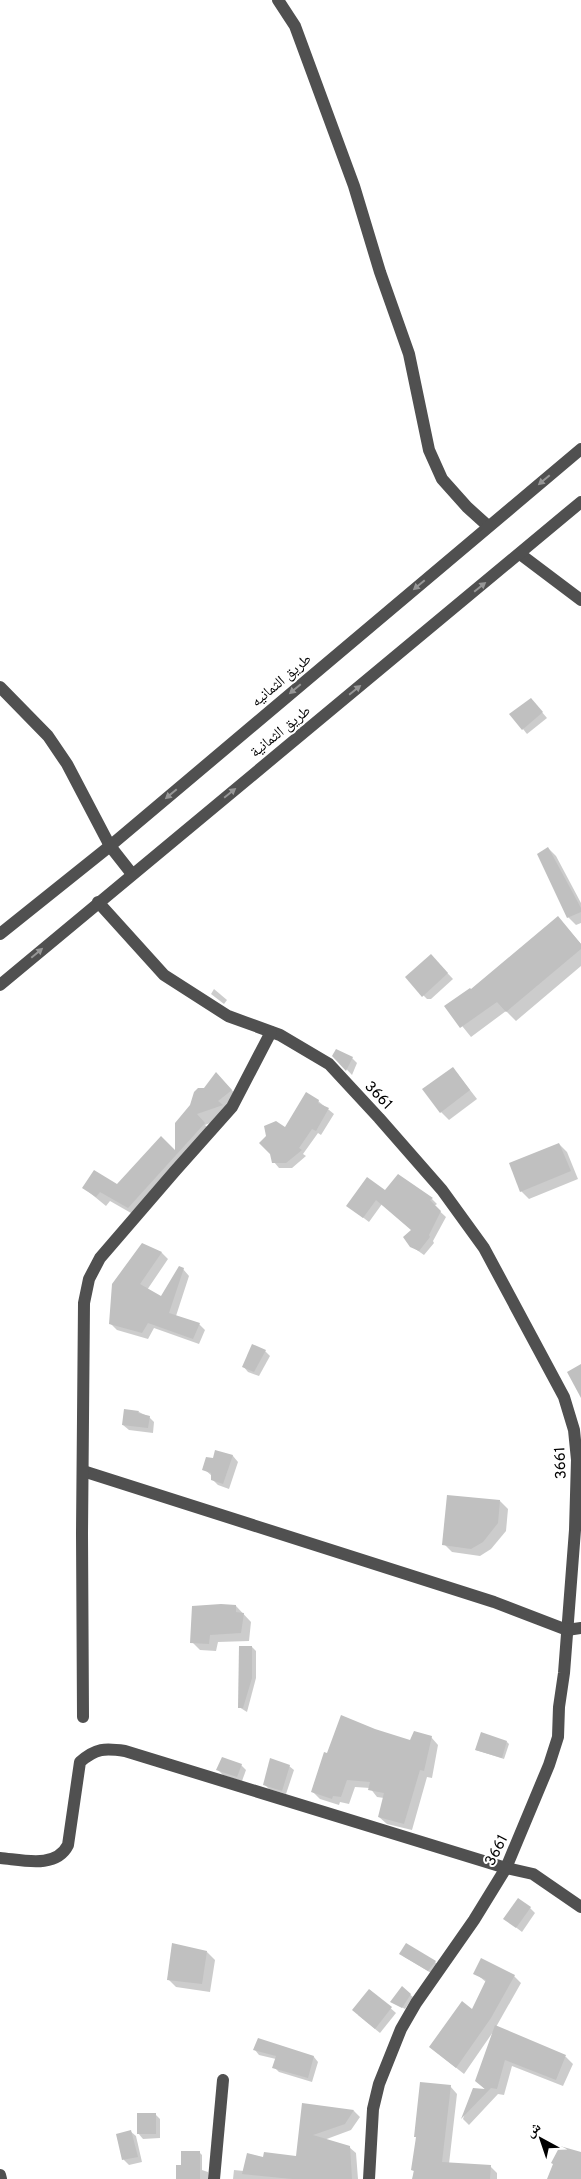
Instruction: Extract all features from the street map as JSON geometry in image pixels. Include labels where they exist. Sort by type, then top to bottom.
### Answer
[{"type":"street","points":[[278,0],[295,26],[354,186],[380,272],[409,354],[430,450],[442,479],[467,507],[488,526]]},
{"type":"street","name":"طريق الثمانيه","points":[[0,934],[110,846],[581,449]]},
{"type":"street","name":"طريق الثمانية","points":[[0,985],[581,502]]},
{"type":"street","points":[[520,554],[581,600]]},
{"type":"street","points":[[0,687],[48,736],[67,764],[110,846],[132,874]]},
{"type":"street","name":"3661","points":[[98,902],[164,975],[228,1016],[280,1035],[329,1064],[379,1118],[465,1220],[484,1248],[564,1397],[574,1430],[579,1460],[558,1737],[549,1765],[506,1868],[474,1920],[416,2003],[401,2029],[379,2084],[373,2109],[369,2179]]},
{"type":"street","points":[[83,1717],[84,1303],[89,1279],[100,1258],[174,1171],[232,1108],[271,1032]]},
{"type":"street","points":[[83,1471],[494,1602],[567,1630],[581,1628]]},
{"type":"street","points":[[0,1858],[53,1860],[64,1854],[68,1845],[80,1762],[90,1754],[106,1748],[125,1751],[506,1868],[533,1874],[581,1907]]},
{"type":"street","points":[[214,2179],[223,2080]]},
{"type":"street","points":[[0,2175],[1,2179]]},
{"type":"building","points":[[531,698],[543,712],[522,730],[509,714]]},
{"type":"building","points":[[548,847],[581,908],[581,912],[567,918],[537,854]]},
{"type":"building","points":[[558,916],[581,944],[581,949],[506,1012],[497,1002],[460,1028],[444,1006],[471,989]]},
{"type":"building","points":[[431,954],[448,973],[422,997],[405,977]]},
{"type":"building","points":[[336,1049],[353,1057],[346,1071],[332,1056]]},
{"type":"building","points":[[453,1067],[470,1090],[440,1113],[422,1089]]},
{"type":"building","points":[[216,1072],[232,1090],[218,1101],[223,1105],[197,1114],[205,1123],[128,1208],[100,1192],[96,1197],[82,1188],[94,1170],[117,1184],[161,1136],[175,1150],[175,1123],[190,1105],[194,1092],[198,1088],[204,1088]]},
{"type":"building","points":[[306,1092],[319,1100],[318,1103],[329,1108],[316,1131],[312,1129],[299,1148],[302,1150],[286,1163],[272,1163],[270,1154],[259,1143],[266,1136],[264,1126],[276,1121],[285,1127]]},
{"type":"building","points":[[559,1143],[571,1171],[520,1192],[509,1163]]},
{"type":"building","points":[[398,1174],[433,1198],[430,1200],[441,1211],[429,1235],[430,1237],[419,1251],[410,1247],[403,1237],[411,1230],[376,1200],[363,1218],[346,1206],[367,1177],[385,1190]]},
{"type":"building","points":[[142,1243],[162,1252],[140,1284],[161,1296],[179,1266],[184,1268],[169,1313],[200,1323],[193,1339],[148,1323],[142,1333],[109,1324],[112,1284]]},
{"type":"building","points":[[252,1344],[266,1350],[254,1372],[242,1367]]},
{"type":"building","points":[[581,1364],[581,1398],[567,1372]]},
{"type":"building","points":[[124,1409],[139,1411],[138,1413],[150,1416],[148,1428],[122,1425]]},
{"type":"building","points":[[215,1450],[233,1455],[223,1484],[211,1480],[211,1473],[202,1470],[206,1457],[213,1458]]},
{"type":"building","points":[[447,1495],[500,1500],[498,1523],[483,1542],[471,1549],[442,1545]]},
{"type":"building","points":[[236,1605],[236,1612],[244,1613],[241,1633],[210,1635],[209,1644],[190,1643],[192,1606]]},
{"type":"building","points":[[239,1646],[252,1646],[252,1678],[243,1708],[238,1708]]},
{"type":"building","points":[[341,1715],[375,1729],[410,1740],[414,1731],[432,1736],[424,1771],[420,1770],[404,1824],[378,1817],[384,1793],[368,1790],[370,1782],[347,1780],[341,1797],[333,1796],[332,1799],[311,1792],[324,1752],[327,1753]]},
{"type":"building","points":[[481,1732],[507,1741],[502,1758],[475,1750]]},
{"type":"building","points":[[222,1757],[242,1764],[237,1777],[216,1770]]},
{"type":"building","points":[[270,1758],[290,1765],[282,1791],[263,1785]]},
{"type":"building","points":[[518,1898],[531,1907],[516,1928],[503,1919]]},
{"type":"building","points":[[172,1943],[207,1951],[202,1984],[167,1980]]},
{"type":"building","points":[[406,1943],[436,1961],[428,1971],[399,1954]]},
{"type":"building","points":[[481,1958],[515,1975],[491,2018],[456,2068],[429,2047],[462,2001],[472,2009],[486,1980],[473,1974]]},
{"type":"building","points":[[402,1986],[411,1994],[402,2008],[390,2002]]},
{"type":"building","points":[[369,1989],[392,2007],[375,2029],[352,2010]]},
{"type":"building","points":[[495,2025],[566,2055],[556,2080],[505,2060],[497,2089],[491,2088],[461,2119],[473,2088],[485,2089],[475,2081]]},
{"type":"building","points":[[258,2038],[314,2056],[308,2078],[272,2068],[276,2056],[253,2050]]},
{"type":"building","points":[[420,2082],[451,2085],[442,2162],[491,2165],[490,2179],[412,2179],[414,2171],[411,2170],[416,2137],[414,2137]]},
{"type":"building","points":[[302,2103],[354,2110],[345,2124],[313,2135],[350,2146],[352,2179],[292,2179],[242,2174],[247,2153],[263,2157],[264,2152],[296,2156]]},
{"type":"building","points":[[137,2113],[156,2113],[156,2134],[137,2134]]},
{"type":"building","points":[[131,2130],[138,2157],[122,2160],[116,2134]]},
{"type":"building","points":[[560,2146],[581,2152],[581,2179],[547,2179],[553,2164],[551,2163]]},
{"type":"building","points":[[181,2151],[200,2151],[200,2179],[176,2179],[176,2165],[181,2165]]}]
